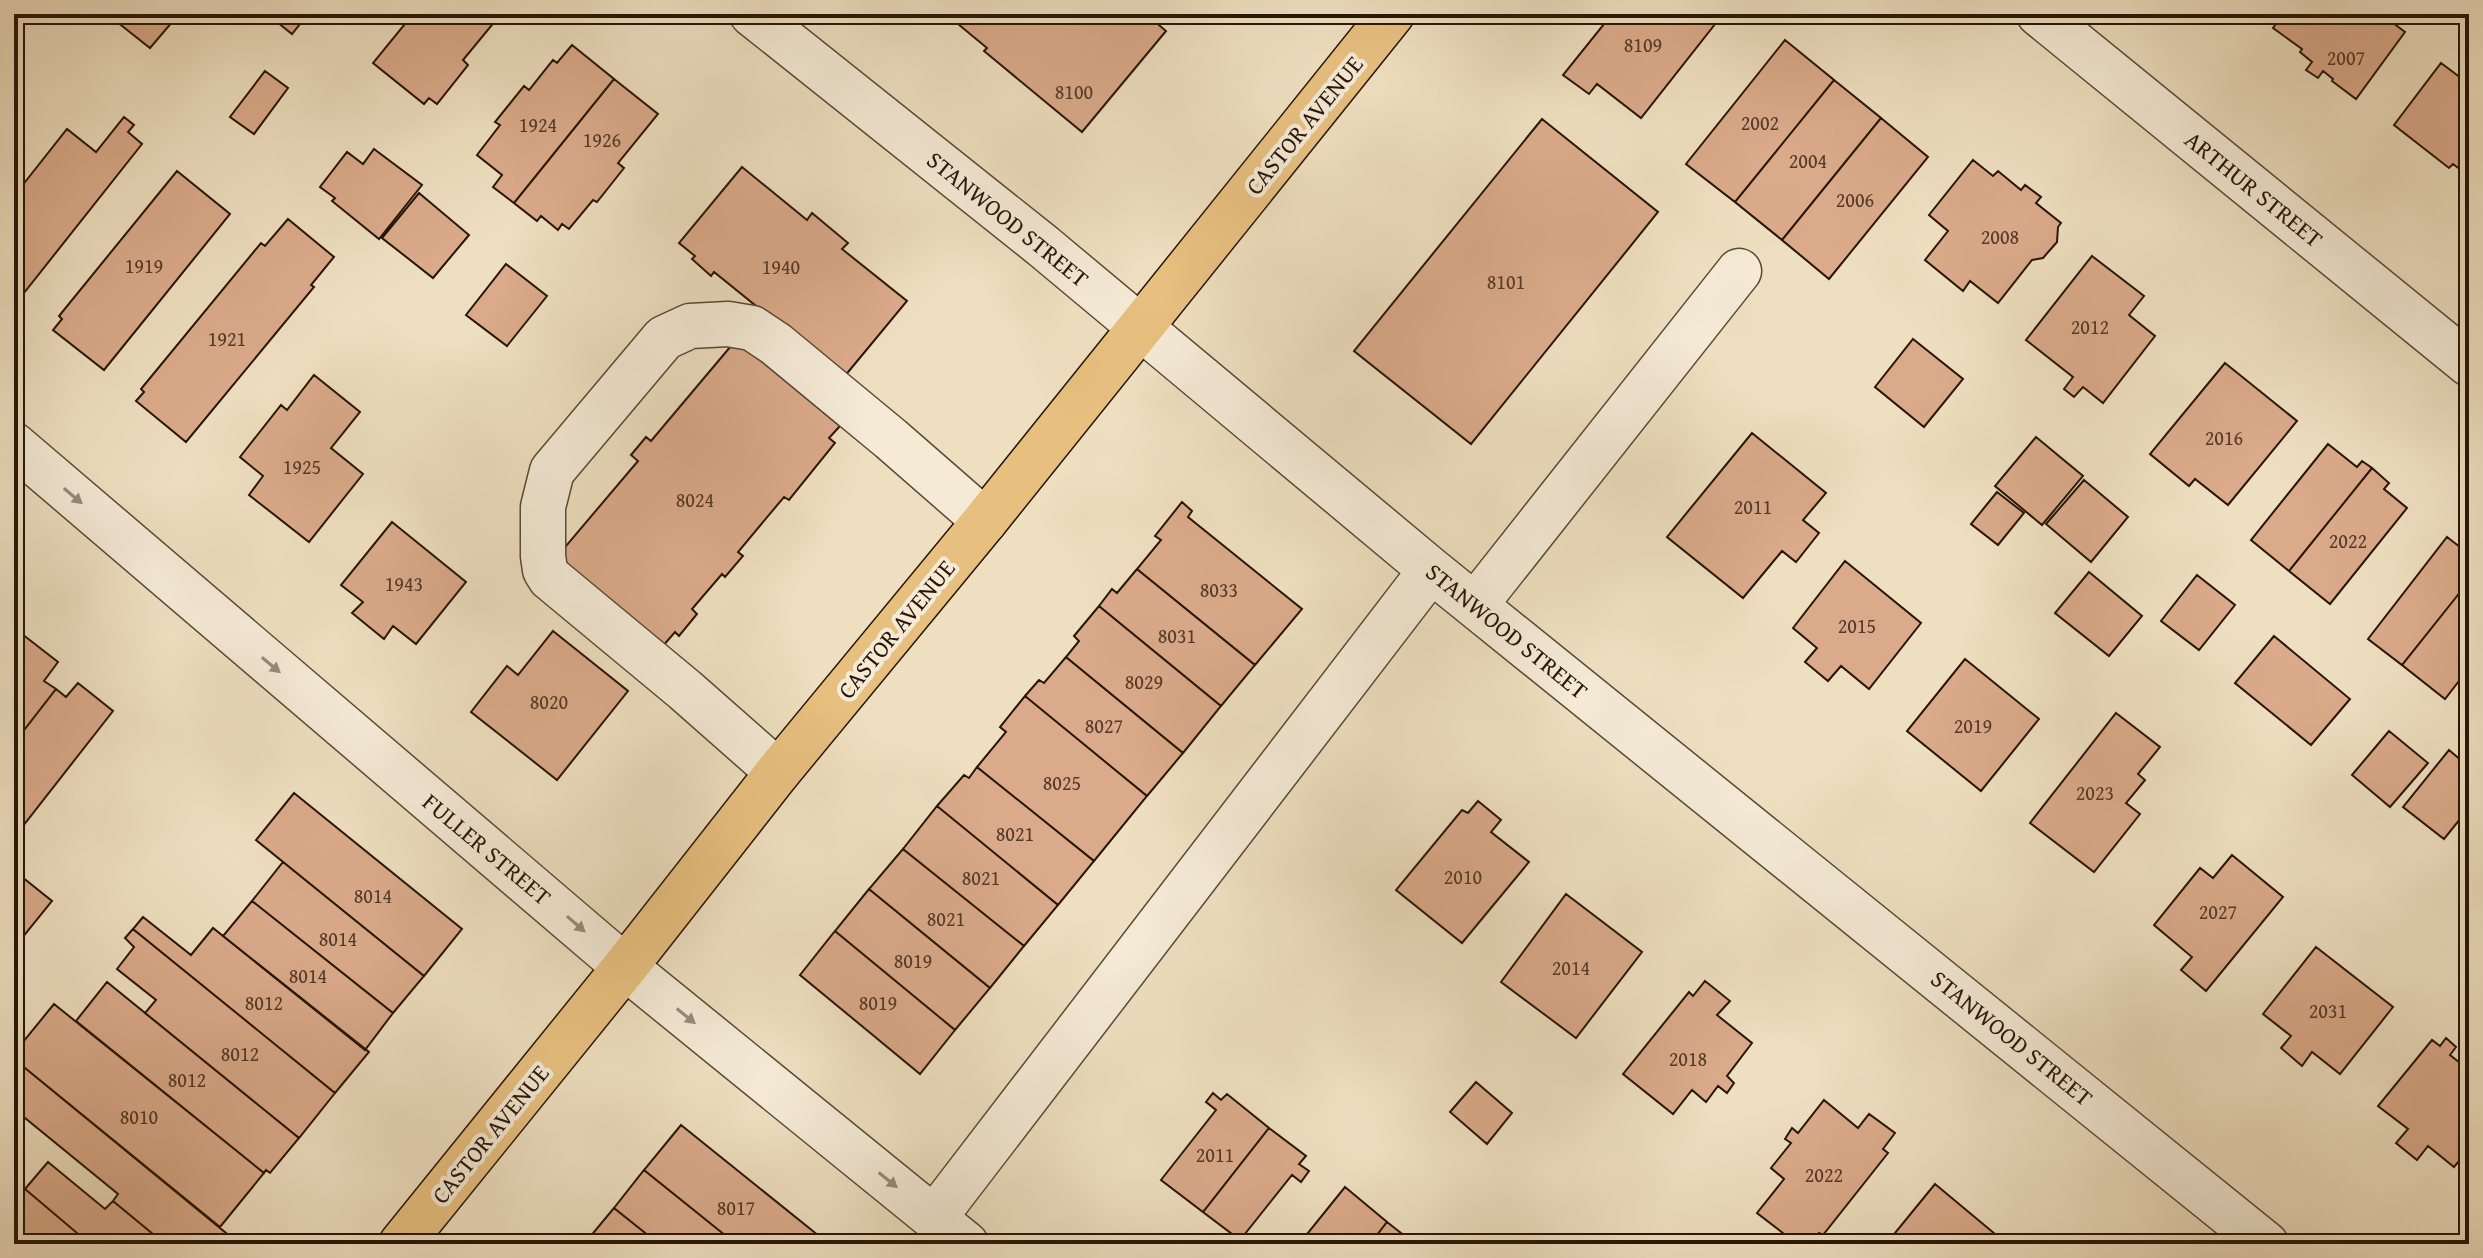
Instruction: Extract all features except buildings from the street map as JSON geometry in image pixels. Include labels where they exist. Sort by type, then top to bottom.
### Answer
[{"type":"main road","name":"CASTOR AVENUE","points":[[401,1244],[778,772],[985,521],[1392,14]]},
{"type":"street","name":"STANWOOD STREET","points":[[752,14],[1043,246],[1431,570],[2266,1244]]},
{"type":"street","name":"ARTHUR STREET","points":[[2039,14],[2469,364]]},
{"type":"street","points":[[1475,605],[1739,271]]},
{"type":"street","points":[[778,772],[550,578],[543,556],[543,507],[552,471],[664,338],[690,326],[728,324],[752,328],[776,344],[985,521]]},
{"type":"street","name":"FULLER STREET","points":[[14,445],[625,967],[950,1231]]},
{"type":"street","points":[[950,1231],[1431,570]]}]
